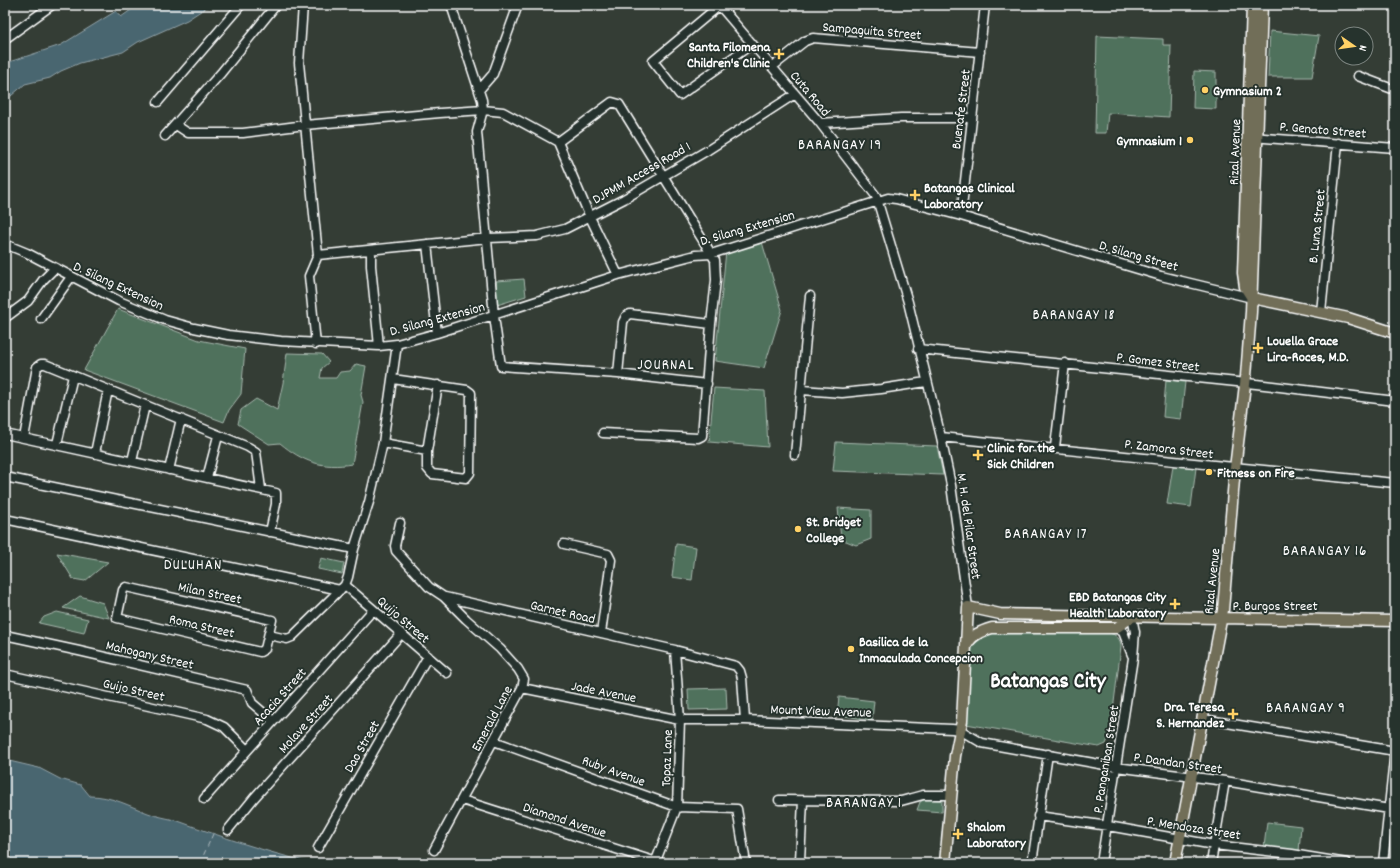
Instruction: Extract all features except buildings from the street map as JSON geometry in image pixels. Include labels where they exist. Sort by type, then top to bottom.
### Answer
[{"type":"main road","name":"Rizal Avenue","points":[[1175,863],[1222,619],[1235,468],[1245,384],[1252,298],[1252,5]]},
{"type":"main road","name":"Rizal Avenue","points":[[1253,137],[1262,5]]},
{"type":"main road","name":"D. Silang Street","points":[[1252,298],[1360,321],[1395,333]]},
{"type":"main road","name":"P. Burgos Street","points":[[968,607],[989,613],[1222,619],[1276,618],[1395,621]]},
{"type":"main road","name":"M. H. del Pilar Street","points":[[945,863],[955,756],[960,730],[967,645],[968,607]]},
{"type":"main road","points":[[988,630],[989,613]]},
{"type":"main road","points":[[967,645],[969,640],[976,635],[1000,627],[1116,628],[1132,617]]},
{"type":"street","points":[[5,39],[52,5]]},
{"type":"street","points":[[158,102],[240,5]]},
{"type":"street","points":[[165,136],[176,125],[276,5]]},
{"type":"street","points":[[303,5],[299,63],[318,255],[309,276],[316,344]]},
{"type":"street","points":[[450,5],[480,89],[483,110],[477,132],[488,238],[494,316],[501,366],[618,374],[707,384]]},
{"type":"street","points":[[480,89],[493,74],[518,5]]},
{"type":"street","points":[[719,5],[653,61],[680,95],[752,44]]},
{"type":"street","name":"Cuta Road","points":[[719,5],[820,123],[878,200]]},
{"type":"street","name":"Buenafe Street","points":[[961,216],[985,5]]},
{"type":"street","name":"Sampaguita Street","points":[[772,67],[805,41],[813,38],[980,52]]},
{"type":"street","points":[[1358,76],[1395,90]]},
{"type":"street","name":"DJPMM Access Road 1","points":[[318,255],[488,238],[537,236],[565,229],[590,217],[708,150],[795,94]]},
{"type":"street","points":[[558,142],[612,102],[619,104],[715,260],[716,275],[710,324],[707,384],[702,436],[698,438],[603,433]]},
{"type":"street","points":[[176,125],[188,133],[243,133],[305,125],[483,110],[503,112],[558,142],[590,217],[618,275]]},
{"type":"street","points":[[820,123],[901,118],[972,118]]},
{"type":"street","name":"P. Genato Street","points":[[1253,137],[1395,148]]},
{"type":"street","name":"B. Luna Street","points":[[1321,312],[1338,143]]},
{"type":"street","name":"D. Silang Street","points":[[878,200],[896,199],[961,216],[1161,276],[1252,298]]},
{"type":"street","name":"D. Silang Extension","points":[[5,244],[27,253],[54,269],[119,302],[165,320],[194,328],[228,335],[316,344],[379,346],[397,344],[436,334],[618,275],[695,255],[711,254],[878,200]]},
{"type":"street","name":"M. H. del Pilar Street","points":[[878,200],[902,279],[926,382],[941,437],[951,485],[968,607]]},
{"type":"street","points":[[427,244],[436,334]]},
{"type":"street","points":[[371,250],[371,266],[379,346]]},
{"type":"street","points":[[5,318],[28,301],[40,283],[54,269]]},
{"type":"street","points":[[41,318],[71,277]]},
{"type":"street","points":[[795,455],[810,296]]},
{"type":"street","points":[[618,374],[623,322],[626,316],[630,314],[710,324]]},
{"type":"street","points":[[269,635],[288,639],[292,637],[342,588],[367,509],[383,443],[397,344]]},
{"type":"street","name":"P. Gomez Street","points":[[918,349],[1065,363],[1395,402]]},
{"type":"street","points":[[1055,447],[1065,363]]},
{"type":"street","points":[[24,438],[37,367],[41,364],[45,364],[181,419],[218,436],[239,443],[256,452],[260,489]]},
{"type":"street","points":[[57,444],[73,376]]},
{"type":"street","points":[[393,379],[438,385],[467,390],[471,393],[470,473],[466,478],[432,474],[427,468],[427,451],[438,385]]},
{"type":"street","points":[[802,390],[842,393],[926,382]]},
{"type":"street","points":[[95,454],[108,390]]},
{"type":"street","points":[[132,461],[145,405]]},
{"type":"street","points":[[169,470],[181,419]]},
{"type":"street","points":[[5,434],[57,444],[95,454],[276,493],[270,532]]},
{"type":"street","points":[[207,478],[218,436]]},
{"type":"street","name":"P. Zamora Street","points":[[941,437],[1055,447],[1235,468],[1395,483]]},
{"type":"street","points":[[383,443],[427,451]]},
{"type":"street","points":[[5,477],[354,549]]},
{"type":"street","points":[[5,519],[342,588]]},
{"type":"street","points":[[400,523],[395,546],[396,551],[429,587],[444,596]]},
{"type":"street","points":[[564,544],[608,554],[611,569],[601,633]]},
{"type":"street","name":"Roma Street","points":[[126,587],[123,590],[117,618],[260,652],[265,649],[269,635]]},
{"type":"street","name":"Milan Street","points":[[126,587],[270,619],[272,622],[269,635]]},
{"type":"street","name":"Quijo Street","points":[[342,588],[373,610],[447,673]]},
{"type":"street","name":"Garnet Road","points":[[444,596],[675,650],[736,666],[740,671],[742,678],[745,720]]},
{"type":"street","name":"Emerald Lane","points":[[434,850],[522,688],[524,679],[518,670],[444,596]]},
{"type":"street","name":"Acacia Street","points":[[204,799],[373,610]]},
{"type":"street","name":"P. Panganiban Street","points":[[1101,863],[1108,826],[1133,658],[1135,632],[1132,617]]},
{"type":"street","name":"P. Panganiban Street","points":[[1116,628],[1123,632],[1133,658]]},
{"type":"street","name":"Molave Street","points":[[228,830],[259,792],[322,724],[401,634]]},
{"type":"street","name":"Mahogany Street","points":[[5,635],[247,690],[252,703],[274,721]]},
{"type":"street","name":"Topaz Lane","points":[[657,862],[677,807],[680,720],[675,650]]},
{"type":"street","name":"Dao Street","points":[[318,848],[428,656]]},
{"type":"street","name":"Guijo Street","points":[[5,674],[207,719],[224,727],[247,750]]},
{"type":"street","name":"Jade Avenue","points":[[522,688],[680,720]]},
{"type":"street","points":[[1203,718],[1395,750],[1392,810],[1382,863]]},
{"type":"street","name":"Mount View Avenue","points":[[680,720],[745,720],[893,725],[960,730]]},
{"type":"street","name":"P. Dandan Street","points":[[960,730],[982,743],[1116,767],[1225,781],[1392,810]]},
{"type":"street","name":"Ruby Avenue","points":[[494,741],[677,807],[737,809],[739,811],[746,863]]},
{"type":"street","points":[[1032,863],[1048,754]]},
{"type":"street","points":[[1211,863],[1225,781]]},
{"type":"street","points":[[779,800],[901,801],[923,795],[951,794]]},
{"type":"street","name":"Diamond Avenue","points":[[462,800],[657,862]]},
{"type":"street","points":[[800,860],[803,801]]},
{"type":"street","name":"P. Mendoza Street","points":[[1038,816],[1108,826],[1214,846],[1292,854],[1347,863]]},
{"type":"green space","points":[[1270,31],[1319,36],[1312,77],[1268,77]]},
{"type":"green space","points":[[1097,36],[1163,39],[1163,45],[1171,45],[1169,117],[1108,113],[1106,133],[1095,133]]},
{"type":"green space","name":"Gymnasium 2","points":[[1194,71],[1216,72],[1216,109],[1193,108]]},
{"type":"green space","points":[[762,242],[782,310],[764,368],[715,361],[726,251]]},
{"type":"green space","points":[[524,279],[526,296],[497,305],[496,281]]},
{"type":"green space","points":[[118,309],[199,340],[245,349],[241,394],[229,410],[224,422],[84,370]]},
{"type":"green space","points":[[287,353],[322,354],[329,362],[322,368],[320,378],[336,378],[340,372],[350,371],[356,364],[366,366],[361,395],[363,402],[352,464],[331,466],[313,462],[288,450],[280,443],[269,444],[238,424],[241,410],[256,399],[277,410],[283,383]]},
{"type":"green space","points":[[1166,380],[1185,382],[1181,419],[1163,417]]},
{"type":"green space","points":[[714,388],[765,391],[768,447],[709,442]]},
{"type":"green space","points":[[836,442],[937,446],[943,475],[833,471]]},
{"type":"green space","points":[[1173,466],[1196,468],[1191,507],[1167,504]]},
{"type":"green space","points":[[838,508],[871,510],[871,539],[856,545],[841,539]]},
{"type":"green space","points":[[676,544],[696,547],[692,580],[672,577]]},
{"type":"green space","points":[[57,553],[108,562],[85,581],[73,579]]},
{"type":"green space","points":[[321,558],[344,563],[342,574],[318,569]]},
{"type":"green space","points":[[80,596],[103,603],[109,618],[63,608]]},
{"type":"green space","points":[[57,612],[88,619],[84,633],[39,623],[44,617]]},
{"type":"green space","points":[[990,633],[1108,633],[1118,637],[1121,647],[1110,734],[1106,744],[1099,747],[966,724],[972,645],[977,638]]},
{"type":"green space","points":[[726,688],[727,709],[689,710],[688,689]]},
{"type":"green space","points":[[839,697],[874,701],[872,720],[837,715]]},
{"type":"green space","points":[[925,799],[942,800],[942,812],[917,810],[920,802]]},
{"type":"green space","points":[[1267,822],[1301,826],[1299,852],[1264,847]]},
{"type":"water","points":[[138,5],[210,5],[187,20],[138,42],[123,52],[80,63],[61,71],[50,78],[25,84],[5,101],[5,66],[9,62],[61,45],[116,11],[121,17]]},
{"type":"water","points":[[5,760],[39,768],[60,779],[81,785],[90,796],[98,796],[113,800],[244,844],[312,863],[5,863]]},
{"type":"ferry route","points":[[200,863],[213,834]]},
{"type":"place","name":"Santa Filomena Children's Clinic","points":[[779,54]]},
{"type":"place","name":"Gymnasium 2","points":[[1205,90]]},
{"type":"place","name":"Gymnasium 1","points":[[1190,140]]},
{"type":"place","name":"Batangas Clinical Laboratory","points":[[915,195]]},
{"type":"place","name":"Louella Grace Lira-Roces, M.D.","points":[[1258,348]]},
{"type":"place","name":"Clinic for the Sick Children","points":[[978,455]]},
{"type":"place","name":"Fitness on Fire","points":[[1209,472]]},
{"type":"place","name":"St. Bridget College","points":[[798,529]]},
{"type":"place","name":"EBD Batangas City Health Laboratory","points":[[1175,604]]},
{"type":"place","name":"Basilica de la Inmaculada Concepcion","points":[[851,649]]},
{"type":"place","name":"Dra. Teresa S. Hernandez","points":[[1233,714]]},
{"type":"place","name":"Shalom Laboratory","points":[[958,834]]},
{"type":"district","name":"BARANGAY 19","points":[[840,144]]},
{"type":"district","name":"BARANGAY 18","points":[[1074,314]]},
{"type":"district","name":"JOURNAL","points":[[666,364]]},
{"type":"district","name":"BARANGAY 17","points":[[1046,533]]},
{"type":"district","name":"BARANGAY 16","points":[[1325,550]]},
{"type":"district","name":"DULUHAN","points":[[193,564]]},
{"type":"district","name":"Batangas City","points":[[1048,679]]},
{"type":"district","name":"BARANGAY 9","points":[[1306,707]]},
{"type":"district","name":"BARANGAY 1","points":[[864,802]]}]
